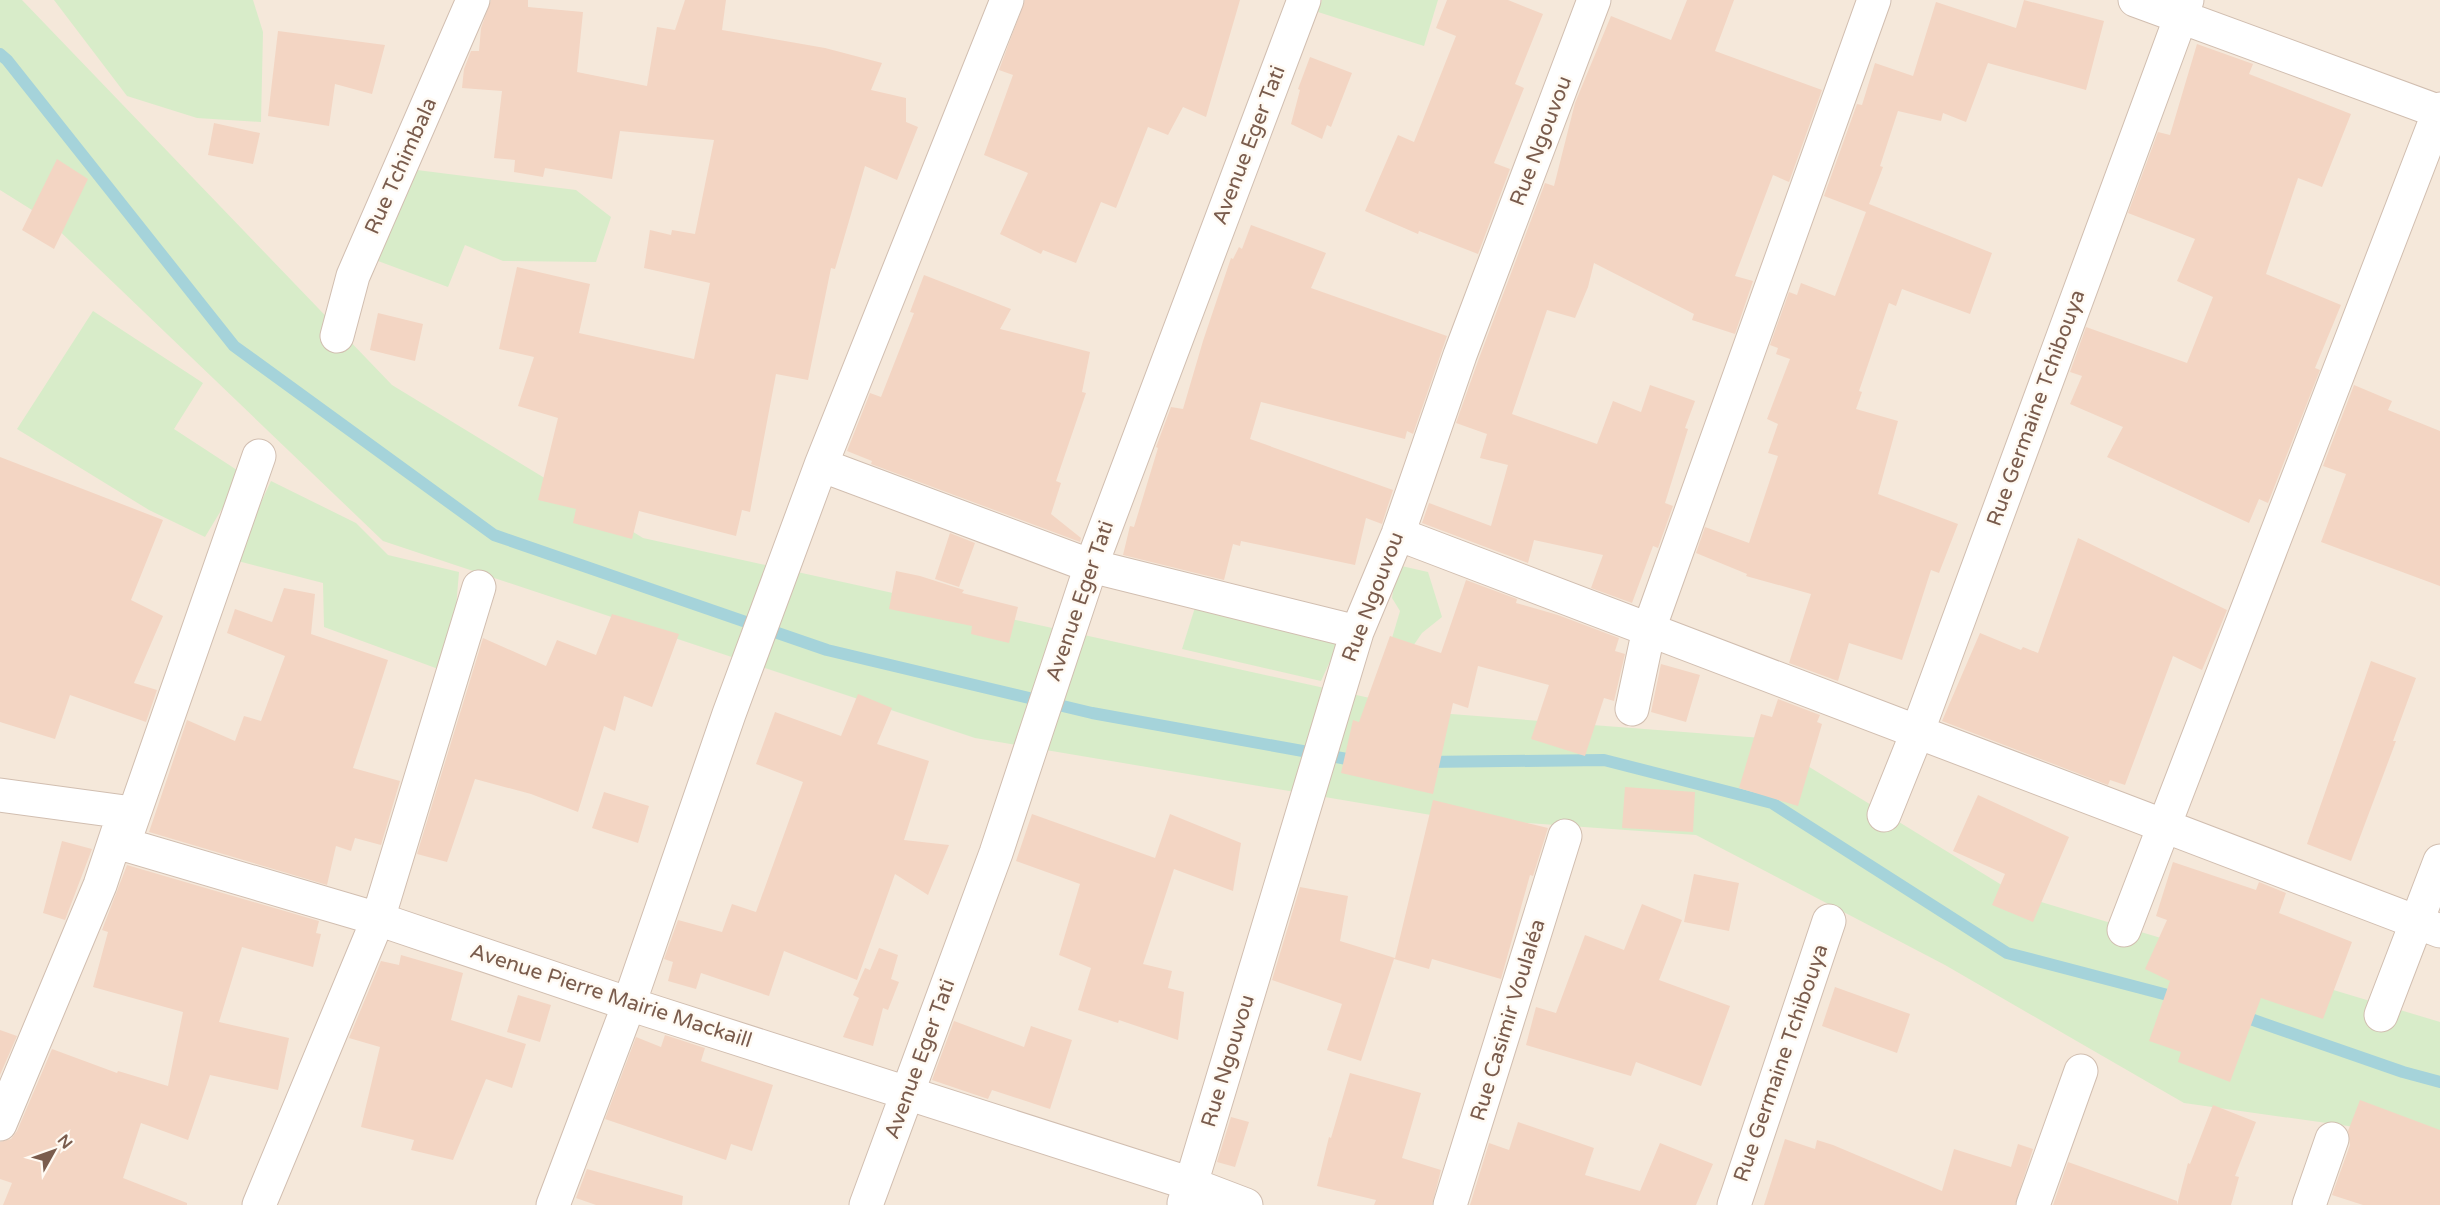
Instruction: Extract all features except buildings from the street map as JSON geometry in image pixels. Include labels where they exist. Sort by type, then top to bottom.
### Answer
[{"type":"street","name":"Rue Tchimbala","points":[[337,336],[353,276],[473,0]]},
{"type":"street","points":[[553,1205],[629,1004],[729,714],[821,465],[1007,0]]},
{"type":"street","name":"Avenue Eger Tati","points":[[866,1205],[996,853],[1090,566],[1304,0]]},
{"type":"street","name":"Rue Ngouvou","points":[[1187,1194],[1357,632],[1398,534],[1460,355],[1594,0]]},
{"type":"street","points":[[1632,710],[1649,629],[1874,0]]},
{"type":"street","points":[[2124,930],[2440,111],[2184,8],[2135,0]]},
{"type":"street","name":"Rue Germaine Tchibouya","points":[[1884,815],[1917,732],[2184,8]]},
{"type":"street","points":[[123,844],[259,456]]},
{"type":"street","points":[[821,465],[1090,566],[1357,632]]},
{"type":"street","points":[[1398,534],[2429,926]]},
{"type":"street","points":[[259,1205],[378,919],[479,587]]},
{"type":"street","points":[[0,795],[124,812]]},
{"type":"street","points":[[123,844],[124,812]]},
{"type":"street","points":[[0,1124],[100,885],[124,812]]},
{"type":"street","name":"Rue Casimir Voulaléa","points":[[1450,1205],[1565,836]]},
{"type":"street","name":"Avenue Pierre Mairie Mackaill","points":[[123,844],[378,919],[629,1004],[908,1091],[1187,1194],[1245,1205]]},
{"type":"street","points":[[2381,1015],[2429,926],[2440,861]]},
{"type":"street","name":"Rue Germaine Tchibouya","points":[[1734,1205],[1829,921]]},
{"type":"street","points":[[2033,1205],[2080,1071]]},
{"type":"street","points":[[2310,1205],[2332,1139]]},
{"type":"shaded area","points":[[0,0],[2440,0],[2440,1205],[0,1205]]},
{"type":"green space","points":[[0,0],[22,0],[392,385],[643,538],[1438,713],[1762,738],[2018,895],[2440,1022],[2440,1139],[2184,1103],[1945,965],[1696,835],[1443,817],[975,738],[383,541],[48,220],[0,190]]},
{"type":"green space","points":[[54,0],[253,0],[263,32],[261,122],[197,118],[127,96]]},
{"type":"green space","points":[[1322,0],[1438,0],[1424,46],[1318,12]]},
{"type":"green space","points":[[409,169],[576,190],[611,217],[596,262],[503,261],[465,245],[448,287],[378,261]]},
{"type":"green space","points":[[93,311],[203,383],[174,429],[243,474],[205,537],[149,510],[17,429]]},
{"type":"green space","points":[[271,481],[356,523],[388,555],[459,572],[453,643],[441,670],[324,627],[323,583],[234,560]]},
{"type":"green space","points":[[1397,565],[1428,572],[1442,617],[1422,633],[1411,649],[1392,638],[1400,611],[1392,598]]},
{"type":"green space","points":[[1197,601],[1342,635],[1321,681],[1182,649]]},
{"type":"waterway","points":[[0,54],[234,346],[494,535],[827,650],[1092,713],[1358,761]]},
{"type":"waterway","points":[[1424,762],[1604,760],[1772,803],[2007,953],[2179,998]]},
{"type":"waterway","points":[[2239,1015],[2403,1072],[2440,1082]]}]
